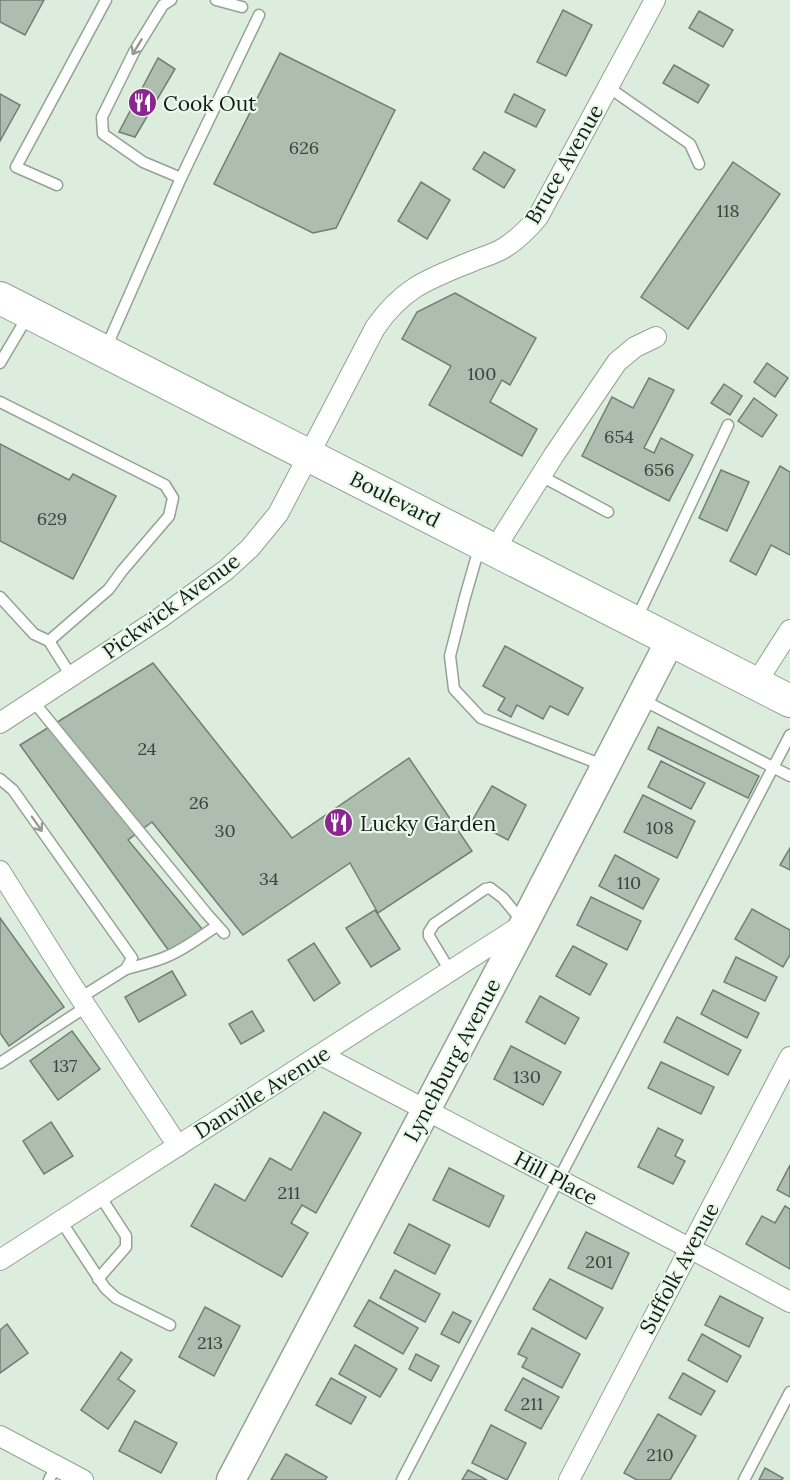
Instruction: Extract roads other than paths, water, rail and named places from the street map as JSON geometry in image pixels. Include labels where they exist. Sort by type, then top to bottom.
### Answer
[{"type":"main road","name":"Boulevard","points":[[0,298],[790,700]]},
{"type":"street","name":"Bruce Avenue","points":[[308,455],[375,328],[402,296],[423,282],[503,249],[522,235],[538,217],[655,0]]},
{"type":"street","points":[[488,546],[541,476],[617,362],[635,347],[656,337]]},
{"type":"street","name":"Pickwick Avenue","points":[[0,723],[160,618],[226,570],[250,548],[278,514],[308,455]]},
{"type":"street","points":[[756,683],[790,630]]},
{"type":"street","name":"Lynchburg Avenue","points":[[231,1480],[524,924],[670,639]]},
{"type":"street","points":[[0,872],[178,1146]]},
{"type":"street","name":"Danville Avenue","points":[[0,1260],[524,924]]},
{"type":"street","name":"Hill Place","points":[[321,1055],[790,1302]]},
{"type":"street","name":"Suffolk Avenue","points":[[569,1480],[790,1057]]},
{"type":"street","points":[[0,1436],[52,1473],[84,1480]]},
{"type":"lane","points":[[57,185],[16,167],[106,0]]},
{"type":"lane","points":[[171,0],[164,5],[134,52],[102,117],[103,134],[143,162],[181,178]]},
{"type":"lane","points":[[216,0],[242,7]]},
{"type":"lane","points":[[104,351],[181,178],[259,15]]},
{"type":"lane","points":[[608,87],[690,144],[699,164]]},
{"type":"lane","points":[[0,363],[29,313]]},
{"type":"lane","points":[[0,402],[165,485],[173,498],[169,516],[109,589],[49,641]]},
{"type":"lane","points":[[636,621],[728,425]]},
{"type":"lane","points":[[541,476],[608,512]]},
{"type":"lane","points":[[488,546],[465,597],[450,656],[454,689],[481,718],[605,766]]},
{"type":"lane","points":[[0,597],[34,634],[49,641],[71,676]]},
{"type":"lane","points":[[640,698],[790,776]]},
{"type":"lane","points":[[0,1063],[126,969],[168,956],[220,929],[33,701]]},
{"type":"lane","points":[[402,1480],[790,735]]},
{"type":"lane","points":[[0,779],[13,790],[132,958],[126,969]]},
{"type":"lane","points":[[450,971],[429,936],[429,932],[434,924],[485,889],[490,888],[503,898],[524,924]]},
{"type":"lane","points":[[99,1279],[126,1247],[126,1236],[100,1196]]},
{"type":"lane","points":[[61,1221],[105,1288],[116,1298],[170,1325]]},
{"type":"lane","points":[[744,1480],[790,1392]]},
{"type":"place","name":"Cook Out","points":[[142,103]]},
{"type":"place","name":"Lucky Garden","points":[[339,823]]}]
